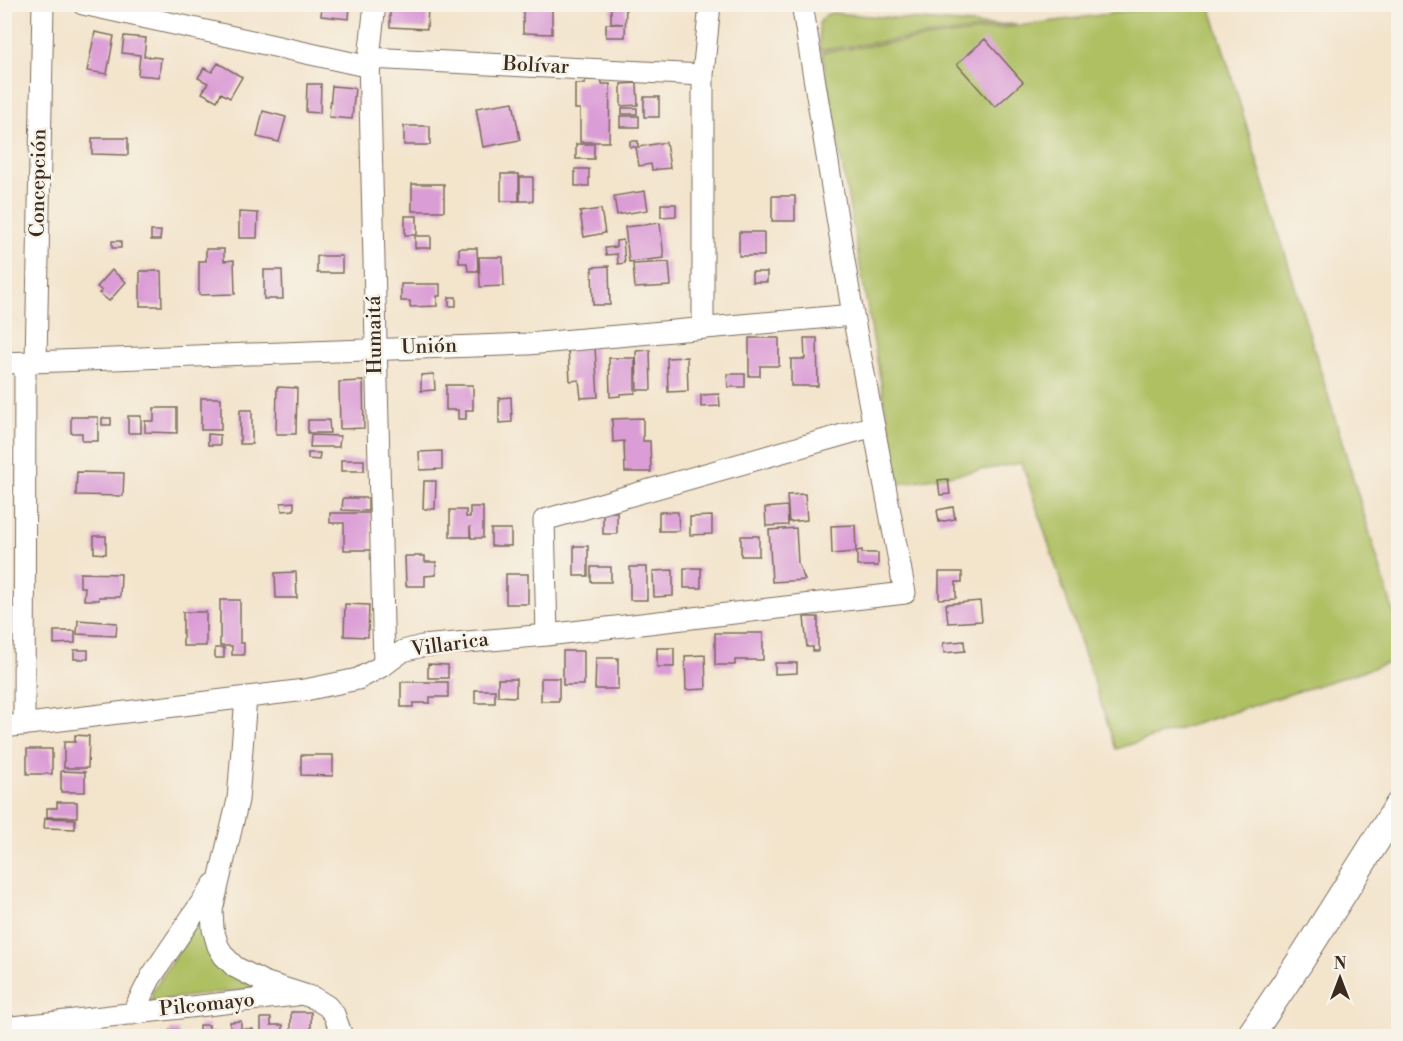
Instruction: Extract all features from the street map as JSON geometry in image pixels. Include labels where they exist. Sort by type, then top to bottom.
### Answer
[{"type":"street","name":"Concepción","points":[[14,726],[22,363],[43,4]]},
{"type":"street","name":"Bolívar","points":[[83,4],[369,63],[703,75]]},
{"type":"street","name":"Humaitá","points":[[375,4],[369,63],[384,665]]},
{"type":"street","points":[[703,327],[703,75],[710,4]]},
{"type":"street","points":[[547,634],[544,520],[874,426],[853,315],[802,4]]},
{"type":"street","name":"Unión","points":[[22,363],[528,344],[853,315]]},
{"type":"street","name":"Villarica","points":[[14,726],[305,690],[358,679],[384,665],[403,651],[423,645],[547,634],[905,593],[874,426]]},
{"type":"street","points":[[246,697],[238,800],[212,910],[213,929],[224,956],[236,967],[264,982],[314,998],[327,1006],[334,1014],[342,1036]]},
{"type":"street","points":[[1250,1036],[1398,806]]},
{"type":"street","points":[[132,1014],[171,946],[221,873]]},
{"type":"street","name":"Pilcomayo","points":[[4,1028],[302,995]]},
{"type":"green space","points":[[1176,5],[1210,5],[1398,627],[1398,660],[1116,749],[1022,463],[899,484],[822,52]]},
{"type":"green space","points":[[832,13],[984,25],[1017,24],[820,50],[819,23],[826,15]]},
{"type":"green space","points":[[205,910],[206,939],[214,959],[231,974],[256,988],[151,1001],[152,992]]},
{"type":"building","points":[[322,4],[350,4],[349,19],[321,16]]},
{"type":"building","points":[[390,4],[428,5],[427,29],[390,27]]},
{"type":"building","points":[[523,4],[552,4],[552,34],[523,33]]},
{"type":"building","points":[[611,4],[626,4],[625,37],[606,37],[606,24],[623,24],[611,23]]},
{"type":"building","points":[[95,32],[114,36],[107,74],[87,71]]},
{"type":"building","points":[[124,36],[146,38],[144,56],[161,58],[159,77],[138,75],[140,55],[122,53]]},
{"type":"building","points":[[985,39],[1023,82],[995,107],[957,64]]},
{"type":"building","points":[[218,63],[242,77],[230,98],[221,93],[217,101],[202,93],[208,83],[198,78],[204,68],[212,72]]},
{"type":"building","points":[[585,80],[602,80],[602,84],[610,84],[609,142],[580,142],[580,109],[575,109],[575,84],[585,84]]},
{"type":"building","points":[[637,83],[638,105],[621,106],[621,84]]},
{"type":"building","points":[[307,84],[321,84],[320,113],[306,112]]},
{"type":"building","points":[[332,86],[355,88],[352,119],[329,117]]},
{"type":"building","points":[[644,97],[659,97],[659,117],[644,117]]},
{"type":"building","points":[[513,102],[520,140],[483,147],[476,108]]},
{"type":"building","points":[[622,108],[637,108],[637,114],[622,114]]},
{"type":"building","points":[[263,111],[286,117],[279,142],[257,137]]},
{"type":"building","points":[[620,116],[639,116],[639,127],[620,127]]},
{"type":"building","points":[[404,126],[430,126],[430,145],[404,145]]},
{"type":"building","points":[[92,138],[128,138],[128,155],[92,154]]},
{"type":"building","points":[[630,141],[638,141],[638,147],[666,142],[670,168],[652,170],[651,164],[639,166],[636,147],[630,147]]},
{"type":"building","points":[[576,144],[594,144],[594,159],[576,159]]},
{"type":"building","points":[[575,169],[589,169],[589,186],[575,186]]},
{"type":"building","points":[[501,174],[519,174],[519,201],[501,201]]},
{"type":"building","points":[[520,177],[533,177],[533,201],[520,201]]},
{"type":"building","points":[[412,184],[444,184],[444,211],[412,211]]},
{"type":"building","points":[[645,191],[648,210],[617,215],[614,196]]},
{"type":"building","points":[[772,196],[795,196],[795,221],[772,221]]},
{"type":"building","points":[[661,204],[676,204],[676,216],[661,217]]},
{"type":"building","points":[[601,209],[605,233],[584,237],[580,212]]},
{"type":"building","points":[[239,212],[258,213],[257,238],[239,238]]},
{"type":"building","points":[[405,216],[417,216],[417,236],[431,236],[431,248],[415,248],[415,235],[405,235]]},
{"type":"building","points":[[660,223],[664,258],[629,262],[625,227]]},
{"type":"building","points":[[151,231],[161,231],[160,240],[151,240]]},
{"type":"building","points":[[739,232],[764,232],[764,256],[739,256]]},
{"type":"building","points":[[623,240],[625,263],[618,264],[617,254],[606,255],[605,248],[616,247],[616,241]]},
{"type":"building","points":[[112,241],[121,241],[121,248],[112,248]]},
{"type":"building","points":[[459,248],[477,248],[478,271],[468,271],[467,263],[459,263]]},
{"type":"building","points":[[206,249],[224,249],[224,261],[234,260],[235,294],[199,295],[199,261],[206,261]]},
{"type":"building","points":[[317,256],[342,256],[342,273],[317,273]]},
{"type":"building","points":[[479,257],[503,257],[504,286],[480,287]]},
{"type":"building","points":[[669,262],[671,286],[635,288],[633,264]]},
{"type":"building","points":[[609,266],[610,305],[593,305],[592,267]]},
{"type":"building","points":[[112,270],[126,282],[109,301],[99,293],[102,291],[97,287]]},
{"type":"building","points":[[264,270],[282,270],[283,299],[264,299]]},
{"type":"building","points":[[140,271],[161,271],[162,306],[140,306]]},
{"type":"building","points":[[752,272],[767,272],[767,282],[752,282]]},
{"type":"building","points":[[401,284],[440,284],[437,306],[410,307],[410,301],[401,301]]},
{"type":"building","points":[[449,297],[456,297],[456,306],[449,306]]},
{"type":"building","points":[[749,338],[779,338],[779,366],[760,366],[760,376],[749,376]]},
{"type":"building","points":[[804,338],[817,338],[818,386],[791,386],[791,359],[805,359]]},
{"type":"building","points":[[595,347],[598,397],[581,398],[579,380],[570,381],[568,349]]},
{"type":"building","points":[[650,350],[651,390],[637,390],[636,351]]},
{"type":"building","points":[[687,357],[688,391],[668,392],[667,358]]},
{"type":"building","points":[[609,358],[635,358],[635,393],[610,397]]},
{"type":"building","points":[[434,374],[435,390],[421,391],[421,375]]},
{"type":"building","points":[[727,374],[745,374],[745,387],[728,387]]},
{"type":"building","points":[[363,381],[364,428],[340,429],[339,382]]},
{"type":"building","points":[[446,385],[473,385],[473,410],[466,410],[466,419],[458,419],[458,410],[446,410]]},
{"type":"building","points":[[277,387],[297,388],[296,434],[276,434]]},
{"type":"building","points":[[719,394],[720,406],[701,407],[701,395]]},
{"type":"building","points":[[511,397],[512,422],[499,423],[499,398]]},
{"type":"building","points":[[201,398],[221,398],[221,430],[201,430]]},
{"type":"building","points":[[154,408],[177,408],[177,433],[145,432],[145,421],[154,421]]},
{"type":"building","points":[[240,410],[252,410],[252,444],[240,444]]},
{"type":"building","points":[[128,416],[141,416],[141,433],[128,433]]},
{"type":"building","points":[[71,417],[98,417],[98,441],[82,441],[82,433],[71,433]]},
{"type":"building","points":[[102,418],[111,418],[111,425],[102,425]]},
{"type":"building","points":[[643,418],[643,441],[650,441],[651,472],[625,472],[624,441],[613,442],[612,419]]},
{"type":"building","points":[[308,420],[329,420],[330,433],[308,433]]},
{"type":"building","points":[[208,434],[220,435],[220,445],[208,445]]},
{"type":"building","points":[[311,435],[340,436],[339,447],[310,447]]},
{"type":"building","points":[[442,451],[442,469],[420,470],[419,452]]},
{"type":"building","points":[[308,453],[320,453],[319,460],[308,459]]},
{"type":"building","points":[[341,460],[364,460],[364,471],[341,471]]},
{"type":"building","points":[[77,472],[124,473],[123,496],[76,495]]},
{"type":"building","points":[[948,479],[950,494],[940,495],[938,480]]},
{"type":"building","points":[[424,481],[436,481],[435,509],[423,509]]},
{"type":"building","points":[[805,494],[807,520],[789,522],[787,495]]},
{"type":"building","points":[[343,498],[368,498],[368,511],[342,510]]},
{"type":"building","points":[[294,502],[294,510],[282,511],[281,503]]},
{"type":"building","points":[[787,506],[788,525],[766,526],[765,508]]},
{"type":"building","points":[[470,507],[483,507],[483,538],[471,538],[470,526],[470,537],[450,537],[450,510],[466,510],[466,517],[470,517]]},
{"type":"building","points":[[953,507],[955,519],[939,522],[937,510]]},
{"type":"building","points":[[603,512],[617,512],[617,534],[603,534]]},
{"type":"building","points":[[659,512],[678,512],[679,531],[659,531]]},
{"type":"building","points":[[330,513],[371,513],[371,550],[344,550],[344,523],[330,523]]},
{"type":"building","points":[[712,516],[712,534],[690,535],[690,517]]},
{"type":"building","points":[[855,525],[856,552],[832,554],[831,526]]},
{"type":"building","points":[[796,528],[798,563],[805,580],[772,582],[769,530]]},
{"type":"building","points":[[491,529],[511,529],[511,546],[491,546]]},
{"type":"building","points":[[94,536],[106,536],[106,554],[94,553]]},
{"type":"building","points":[[741,536],[759,536],[759,556],[741,556]]},
{"type":"building","points":[[574,546],[588,546],[588,576],[574,576]]},
{"type":"building","points":[[862,550],[862,553],[878,553],[878,566],[857,566],[857,551]]},
{"type":"building","points":[[405,556],[425,556],[425,562],[436,562],[436,575],[425,576],[425,586],[406,586]]},
{"type":"building","points":[[591,567],[611,567],[611,582],[591,582]]},
{"type":"building","points":[[630,567],[647,567],[647,600],[630,600]]},
{"type":"building","points":[[684,568],[701,568],[701,588],[684,588]]},
{"type":"building","points":[[673,570],[673,596],[654,597],[653,571]]},
{"type":"building","points":[[296,572],[297,598],[276,598],[275,573]]},
{"type":"building","points":[[939,572],[962,572],[962,582],[956,582],[956,598],[939,599]]},
{"type":"building","points":[[80,573],[121,574],[120,597],[84,600],[85,587],[80,587]]},
{"type":"building","points":[[506,574],[528,574],[528,604],[506,604]]},
{"type":"building","points":[[220,600],[240,600],[240,643],[244,643],[244,655],[232,655],[232,646],[220,646]]},
{"type":"building","points":[[980,601],[982,621],[948,623],[946,604]]},
{"type":"building","points":[[345,604],[369,605],[368,637],[344,636]]},
{"type":"building","points":[[183,612],[206,612],[206,646],[183,646]]},
{"type":"building","points":[[804,617],[818,617],[818,651],[813,651],[813,647],[807,647]]},
{"type":"building","points":[[78,620],[117,623],[116,636],[77,634]]},
{"type":"building","points":[[54,631],[75,631],[75,643],[54,644]]},
{"type":"building","points":[[715,633],[763,633],[763,660],[735,660],[735,665],[715,665]]},
{"type":"building","points":[[964,641],[965,651],[944,653],[943,643]]},
{"type":"building","points":[[215,648],[224,648],[224,658],[215,658]]},
{"type":"building","points":[[657,648],[674,648],[674,667],[657,667]]},
{"type":"building","points":[[74,650],[88,650],[88,659],[74,659]]},
{"type":"building","points":[[563,651],[584,651],[584,685],[563,685]]},
{"type":"building","points":[[705,655],[706,689],[686,690],[685,656]]},
{"type":"building","points":[[596,658],[618,658],[618,689],[595,689]]},
{"type":"building","points":[[775,663],[797,663],[797,673],[775,674]]},
{"type":"building","points":[[428,664],[448,665],[448,678],[428,678]]},
{"type":"building","points":[[541,678],[559,678],[559,701],[541,701]]},
{"type":"building","points":[[498,679],[516,679],[516,697],[498,696]]},
{"type":"building","points":[[401,682],[448,682],[448,697],[430,697],[430,703],[413,703],[413,707],[401,707]]},
{"type":"building","points":[[475,690],[495,690],[495,703],[475,703]]},
{"type":"building","points":[[75,735],[89,736],[88,768],[64,768],[64,742],[75,742]]},
{"type":"building","points":[[27,749],[52,749],[52,774],[27,774]]},
{"type":"building","points":[[301,755],[333,755],[333,776],[301,775]]},
{"type":"building","points":[[61,771],[85,772],[85,792],[61,792]]},
{"type":"building","points":[[57,802],[77,802],[77,817],[47,817],[47,808],[57,808]]},
{"type":"building","points":[[45,818],[75,819],[75,829],[44,828]]},
{"type":"building","points":[[291,1012],[311,1012],[311,1036],[291,1036]]},
{"type":"building","points":[[261,1018],[271,1018],[271,1025],[283,1025],[283,1036],[261,1036]]},
{"type":"building","points":[[241,1021],[241,1029],[253,1029],[253,1036],[230,1036],[230,1022]]},
{"type":"building","points":[[199,1025],[209,1025],[209,1032],[222,1032],[222,1036],[199,1036]]},
{"type":"building","points":[[170,1030],[179,1030],[179,1036],[170,1036]]}]
